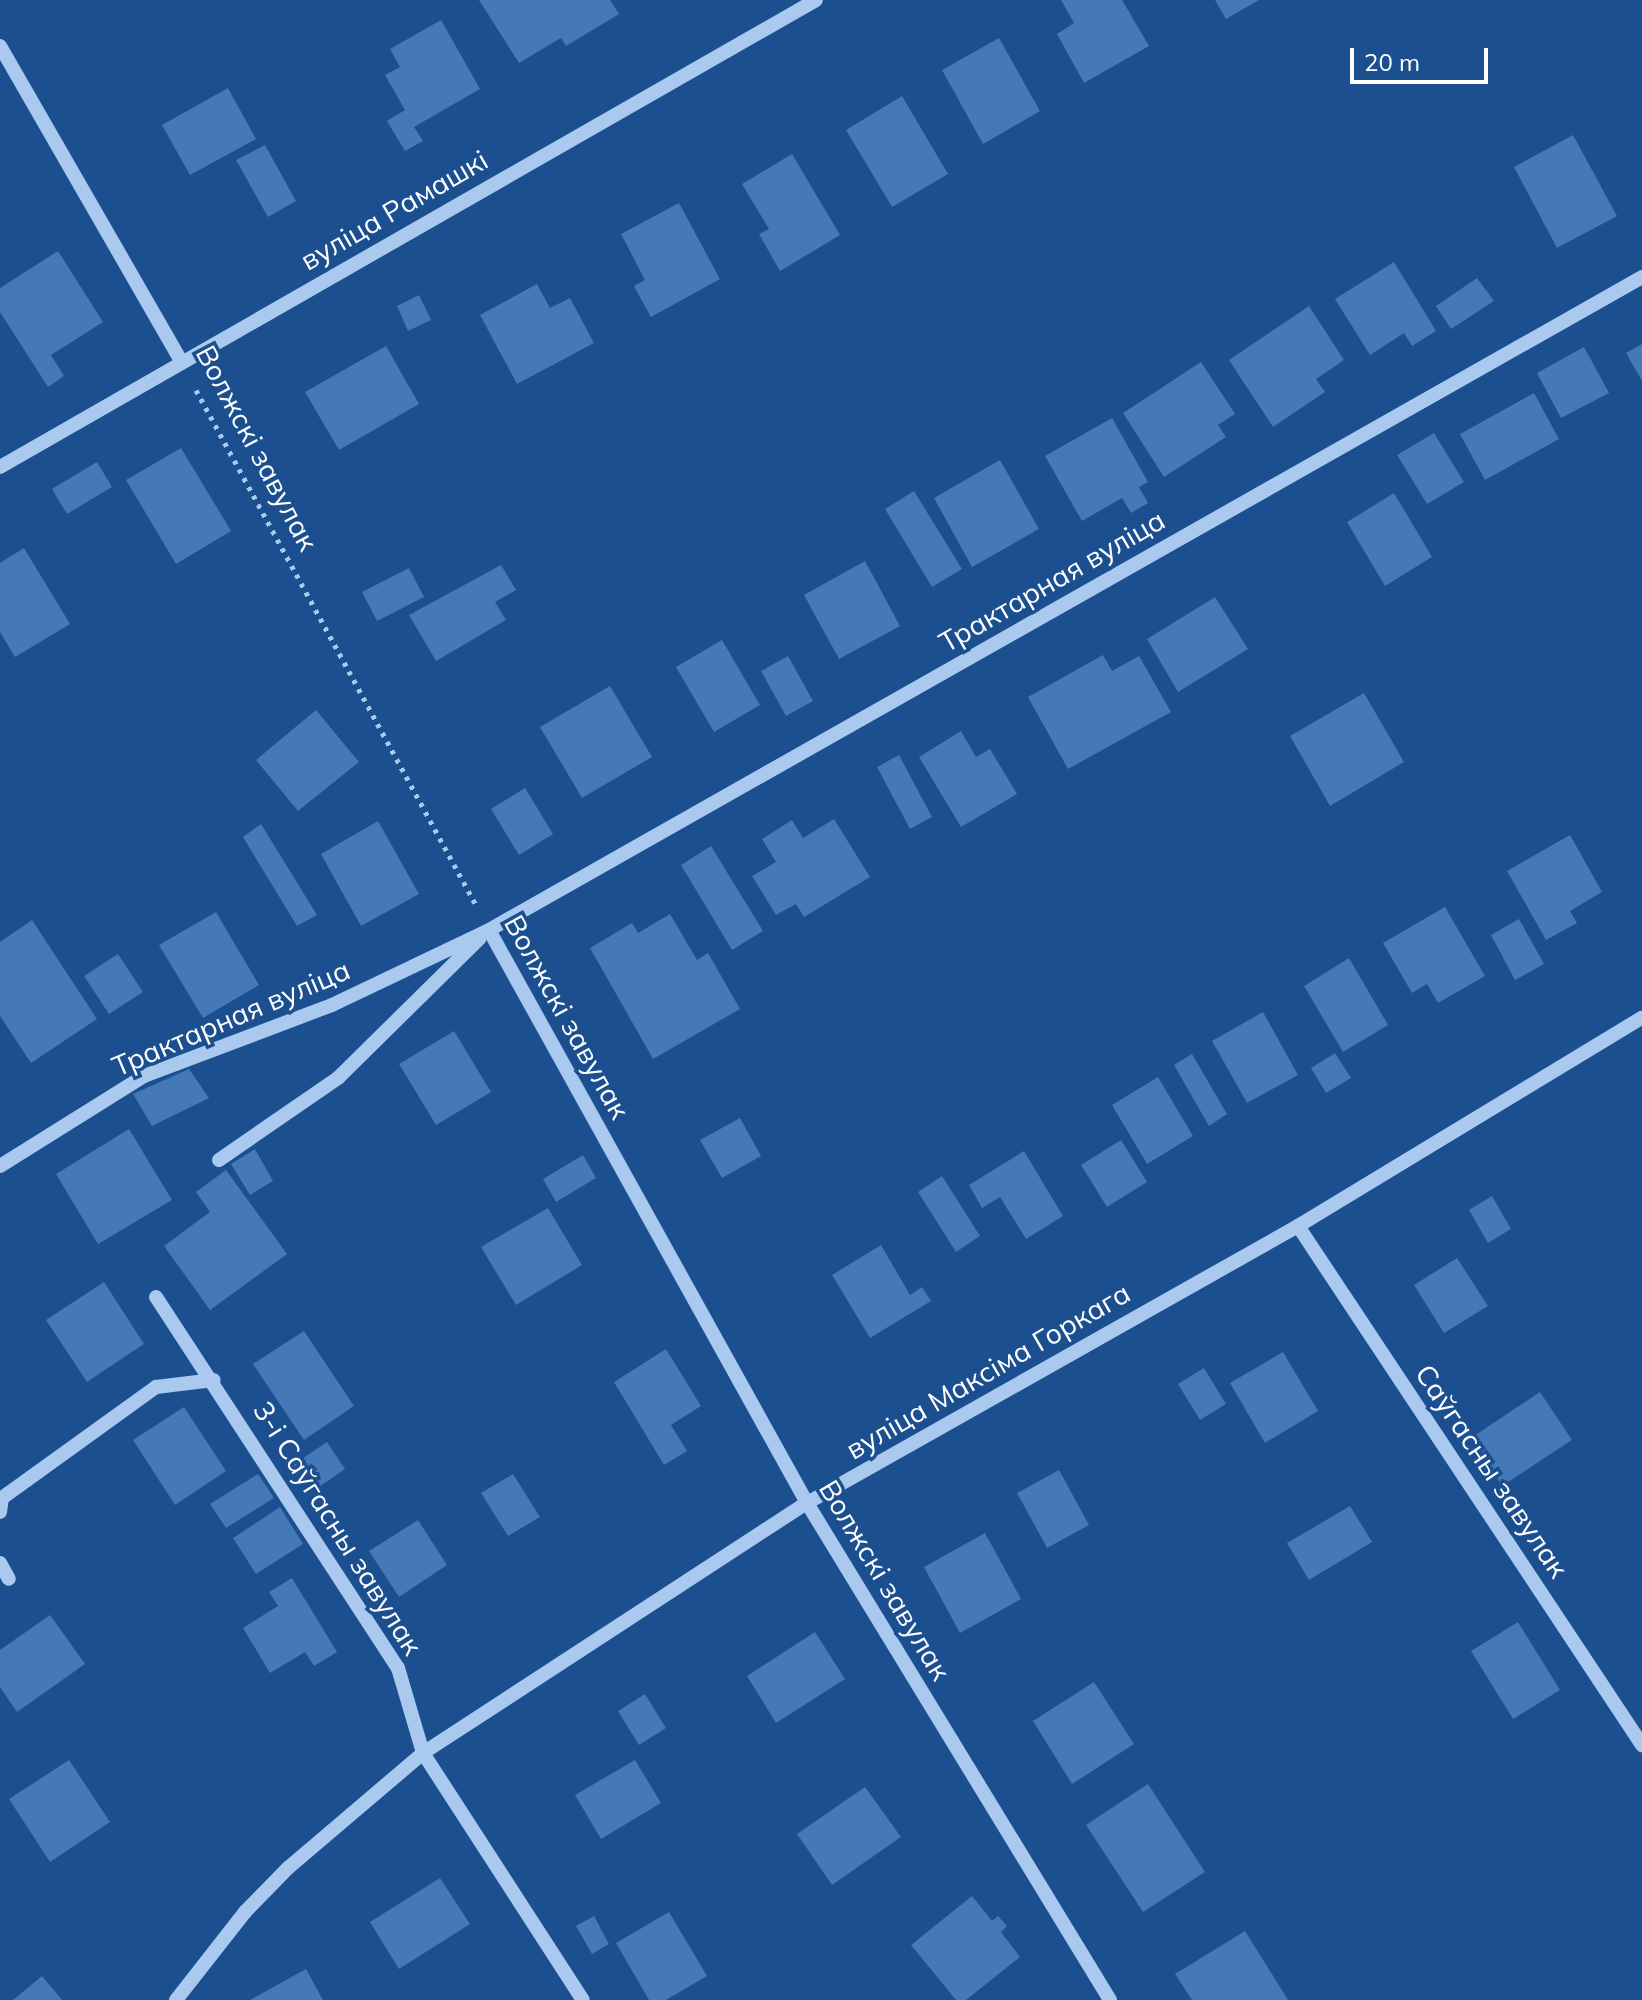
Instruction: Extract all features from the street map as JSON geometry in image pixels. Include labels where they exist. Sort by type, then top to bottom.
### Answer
[{"type":"street","name":"вуліца Рамашкі","points":[[0,467],[816,0]]},
{"type":"street","name":"Волжскі завулак","points":[[0,47],[181,361]]},
{"type":"street","name":"Трактарная вуліца","points":[[0,1166],[144,1076],[332,1005],[489,930],[1642,277]]},
{"type":"street","name":"Волжскі завулак","points":[[489,930],[807,1503],[1110,2000]]},
{"type":"street","name":"Трактарная вуліца","points":[[219,1160],[338,1078],[489,930]]},
{"type":"street","name":"вуліца Максіма Горкага","points":[[176,2000],[245,1912],[288,1868],[423,1753],[807,1503],[1298,1226],[1642,1018]]},
{"type":"street","name":"Саўгасны завулак","points":[[1298,1226],[1642,1745]]},
{"type":"street","name":"3-і Саўгасны завулак","points":[[156,1297],[214,1380],[398,1668],[423,1753],[583,2000]]},
{"type":"street","points":[[0,1512],[2,1498],[156,1387],[214,1380]]},
{"type":"street","points":[[0,1563],[9,1579]]},
{"type":"path","name":"Волжскі завулак","points":[[181,361],[489,930]]},
{"type":"building","points":[[479,0],[610,0],[619,14],[566,46],[561,38],[519,63]]},
{"type":"building","points":[[1061,0],[1122,0],[1149,46],[1084,83],[1057,34],[1074,23]]},
{"type":"building","points":[[1215,0],[1259,0],[1226,19]]},
{"type":"building","points":[[441,20],[480,89],[414,127],[423,141],[405,151],[387,121],[405,110],[385,75],[400,67],[390,49]]},
{"type":"building","points":[[999,38],[1040,111],[983,144],[942,70]]},
{"type":"building","points":[[228,88],[256,139],[190,175],[162,125]]},
{"type":"building","points":[[902,96],[948,174],[892,207],[846,130]]},
{"type":"building","points":[[1573,135],[1617,216],[1557,248],[1514,167]]},
{"type":"building","points":[[265,145],[296,201],[268,217],[236,160]]},
{"type":"building","points":[[792,154],[840,235],[780,271],[759,234],[769,229],[742,184]]},
{"type":"building","points":[[679,203],[720,279],[651,317],[634,286],[645,280],[621,234]]},
{"type":"building","points":[[58,251],[103,322],[51,355],[64,376],[48,387],[0,312],[0,288]]},
{"type":"building","points":[[1394,262],[1436,331],[1412,346],[1404,333],[1370,355],[1335,299]]},
{"type":"building","points":[[1477,278],[1494,301],[1451,329],[1436,306]]},
{"type":"building","points":[[537,284],[550,308],[570,298],[594,343],[517,384],[480,315]]},
{"type":"building","points":[[419,295],[431,320],[408,331],[397,306]]},
{"type":"building","points":[[1309,306],[1344,360],[1316,379],[1325,392],[1273,427],[1229,360]]},
{"type":"building","points":[[1642,344],[1642,381],[1626,353]]},
{"type":"building","points":[[386,346],[419,404],[339,450],[305,392]]},
{"type":"building","points":[[1584,347],[1609,393],[1561,418],[1537,373]]},
{"type":"building","points":[[1201,362],[1235,414],[1218,425],[1226,437],[1164,477],[1123,413]]},
{"type":"building","points":[[1534,393],[1559,439],[1485,480],[1460,434]]},
{"type":"building","points":[[1112,418],[1148,482],[1139,487],[1148,503],[1131,513],[1122,498],[1082,521],[1045,456]]},
{"type":"building","points":[[1434,433],[1464,482],[1427,504],[1397,455]]},
{"type":"building","points":[[181,448],[231,531],[176,564],[126,480]]},
{"type":"building","points":[[1000,460],[1039,529],[972,567],[934,498]]},
{"type":"building","points":[[97,462],[112,487],[67,514],[52,489]]},
{"type":"building","points":[[914,491],[962,569],[932,587],[885,509]]},
{"type":"building","points":[[1394,493],[1432,557],[1385,586],[1347,522]]},
{"type":"building","points":[[24,548],[70,624],[15,657],[0,632],[0,563]]},
{"type":"building","points":[[865,561],[900,626],[839,659],[804,595]]},
{"type":"building","points":[[501,565],[516,590],[495,602],[506,620],[436,661],[409,615]]},
{"type":"building","points":[[409,568],[424,597],[377,621],[362,592]]},
{"type":"building","points":[[1215,597],[1248,649],[1178,692],[1147,639]]},
{"type":"building","points":[[722,640],[760,705],[714,732],[676,667]]},
{"type":"building","points":[[1103,655],[1112,671],[1139,656],[1171,712],[1068,769],[1028,697]]},
{"type":"building","points":[[788,656],[813,701],[786,716],[761,671]]},
{"type":"building","points":[[610,686],[652,757],[582,798],[540,727]]},
{"type":"building","points":[[1364,693],[1404,762],[1330,806],[1290,736]]},
{"type":"building","points":[[316,710],[359,762],[298,811],[256,760]]},
{"type":"building","points":[[961,731],[976,757],[990,749],[1017,794],[961,827],[919,757]]},
{"type":"building","points":[[899,755],[932,817],[910,829],[877,767]]},
{"type":"building","points":[[525,788],[553,834],[519,855],[491,809]]},
{"type":"building","points":[[834,819],[870,877],[804,917],[796,904],[776,915],[752,876],[776,862],[762,839],[792,820],[803,838]]},
{"type":"building","points":[[378,821],[419,894],[361,926],[321,854]]},
{"type":"building","points":[[261,824],[317,915],[297,926],[243,837]]},
{"type":"building","points":[[1570,835],[1602,892],[1570,911],[1577,923],[1546,940],[1507,871]]},
{"type":"building","points":[[711,846],[763,931],[732,950],[681,865]]},
{"type":"building","points":[[1445,907],[1485,976],[1438,1003],[1427,984],[1412,993],[1383,943]]},
{"type":"building","points":[[216,912],[259,985],[203,1018],[159,945]]},
{"type":"building","points":[[670,914],[697,960],[708,953],[740,1009],[653,1059],[590,948],[632,923],[638,933]]},
{"type":"building","points":[[1519,919],[1544,964],[1515,980],[1491,935]]},
{"type":"building","points":[[32,920],[97,1019],[31,1063],[0,1016],[0,942]]},
{"type":"building","points":[[118,954],[143,992],[109,1014],[84,976]]},
{"type":"building","points":[[1349,958],[1388,1025],[1343,1052],[1304,986]]},
{"type":"building","points":[[1263,1012],[1298,1075],[1247,1103],[1212,1041]]},
{"type":"building","points":[[454,1031],[491,1092],[436,1125],[399,1064]]},
{"type":"building","points":[[1335,1053],[1351,1078],[1326,1093],[1311,1068]]},
{"type":"building","points":[[1192,1054],[1227,1114],[1209,1126],[1174,1065]]},
{"type":"building","points":[[189,1069],[209,1098],[152,1126],[133,1094]]},
{"type":"building","points":[[1158,1077],[1193,1136],[1147,1164],[1112,1105]]},
{"type":"building","points":[[740,1118],[761,1156],[722,1178],[700,1140]]},
{"type":"building","points":[[129,1129],[172,1200],[98,1244],[56,1174]]},
{"type":"building","points":[[1121,1140],[1147,1182],[1107,1207],[1081,1165]]},
{"type":"building","points":[[255,1149],[273,1181],[250,1195],[231,1164]]},
{"type":"building","points":[[1024,1151],[1063,1216],[1026,1239],[1000,1197],[982,1208],[969,1185]]},
{"type":"building","points":[[583,1155],[596,1178],[556,1202],[543,1179]]},
{"type":"building","points":[[226,1170],[287,1254],[210,1310],[164,1246],[210,1212],[196,1192]]},
{"type":"building","points":[[942,1176],[980,1236],[956,1252],[918,1192]]},
{"type":"building","points":[[1492,1196],[1511,1229],[1488,1243],[1469,1210]]},
{"type":"building","points":[[548,1208],[582,1265],[516,1305],[481,1247]]},
{"type":"building","points":[[881,1245],[910,1295],[922,1287],[931,1301],[870,1338],[832,1275]]},
{"type":"building","points":[[1457,1258],[1488,1306],[1444,1333],[1414,1285]]},
{"type":"building","points":[[104,1282],[144,1344],[87,1382],[46,1320]]},
{"type":"building","points":[[304,1331],[354,1406],[304,1440],[253,1364]]},
{"type":"building","points":[[666,1349],[701,1406],[671,1425],[687,1451],[664,1465],[614,1382]]},
{"type":"building","points":[[1283,1352],[1318,1411],[1265,1443],[1230,1383]]},
{"type":"building","points":[[1204,1368],[1226,1404],[1200,1420],[1178,1384]]},
{"type":"building","points":[[1540,1392],[1572,1440],[1502,1486],[1471,1438]]},
{"type":"building","points":[[184,1407],[226,1471],[175,1505],[133,1440]]},
{"type":"building","points":[[327,1442],[345,1469],[309,1494],[290,1467]]},
{"type":"building","points":[[1059,1470],[1089,1525],[1047,1548],[1017,1493]]},
{"type":"building","points":[[258,1474],[274,1498],[226,1528],[210,1504]]},
{"type":"building","points":[[513,1474],[540,1517],[508,1536],[481,1493]]},
{"type":"building","points":[[1350,1506],[1372,1542],[1309,1580],[1287,1543]]},
{"type":"building","points":[[280,1507],[303,1544],[256,1574],[233,1538]]},
{"type":"building","points":[[418,1520],[447,1565],[399,1597],[369,1551]]},
{"type":"building","points":[[985,1533],[1021,1599],[960,1633],[924,1567]]},
{"type":"building","points":[[292,1578],[337,1652],[314,1666],[305,1652],[270,1673],[243,1628],[278,1606],[269,1592]]},
{"type":"building","points":[[50,1615],[85,1664],[17,1712],[0,1687],[0,1650]]},
{"type":"building","points":[[1518,1622],[1560,1690],[1513,1719],[1471,1651]]},
{"type":"building","points":[[815,1632],[845,1679],[776,1723],[747,1676]]},
{"type":"building","points":[[1094,1682],[1134,1744],[1072,1784],[1033,1721]]},
{"type":"building","points":[[645,1694],[666,1728],[639,1745],[618,1711]]},
{"type":"building","points":[[69,1760],[110,1822],[50,1862],[9,1799]]},
{"type":"building","points":[[635,1760],[661,1803],[601,1839],[575,1795]]},
{"type":"building","points":[[1148,1784],[1205,1872],[1143,1912],[1086,1825]]},
{"type":"building","points":[[865,1787],[901,1837],[832,1885],[797,1834]]},
{"type":"building","points":[[440,1878],[470,1924],[399,1969],[370,1922]]},
{"type":"building","points":[[972,1896],[992,1921],[998,1916],[1007,1926],[1001,1932],[1020,1957],[966,2000],[956,2000],[911,1945]]},
{"type":"building","points":[[669,1912],[707,1976],[666,2000],[649,2000],[616,1943]]},
{"type":"building","points":[[594,1916],[609,1944],[592,1954],[576,1926]]},
{"type":"building","points":[[1245,1931],[1288,2000],[1192,2000],[1175,1974]]},
{"type":"building","points":[[306,1969],[323,2000],[250,2000]]},
{"type":"building","points":[[42,1976],[62,2000],[13,2000]]}]
